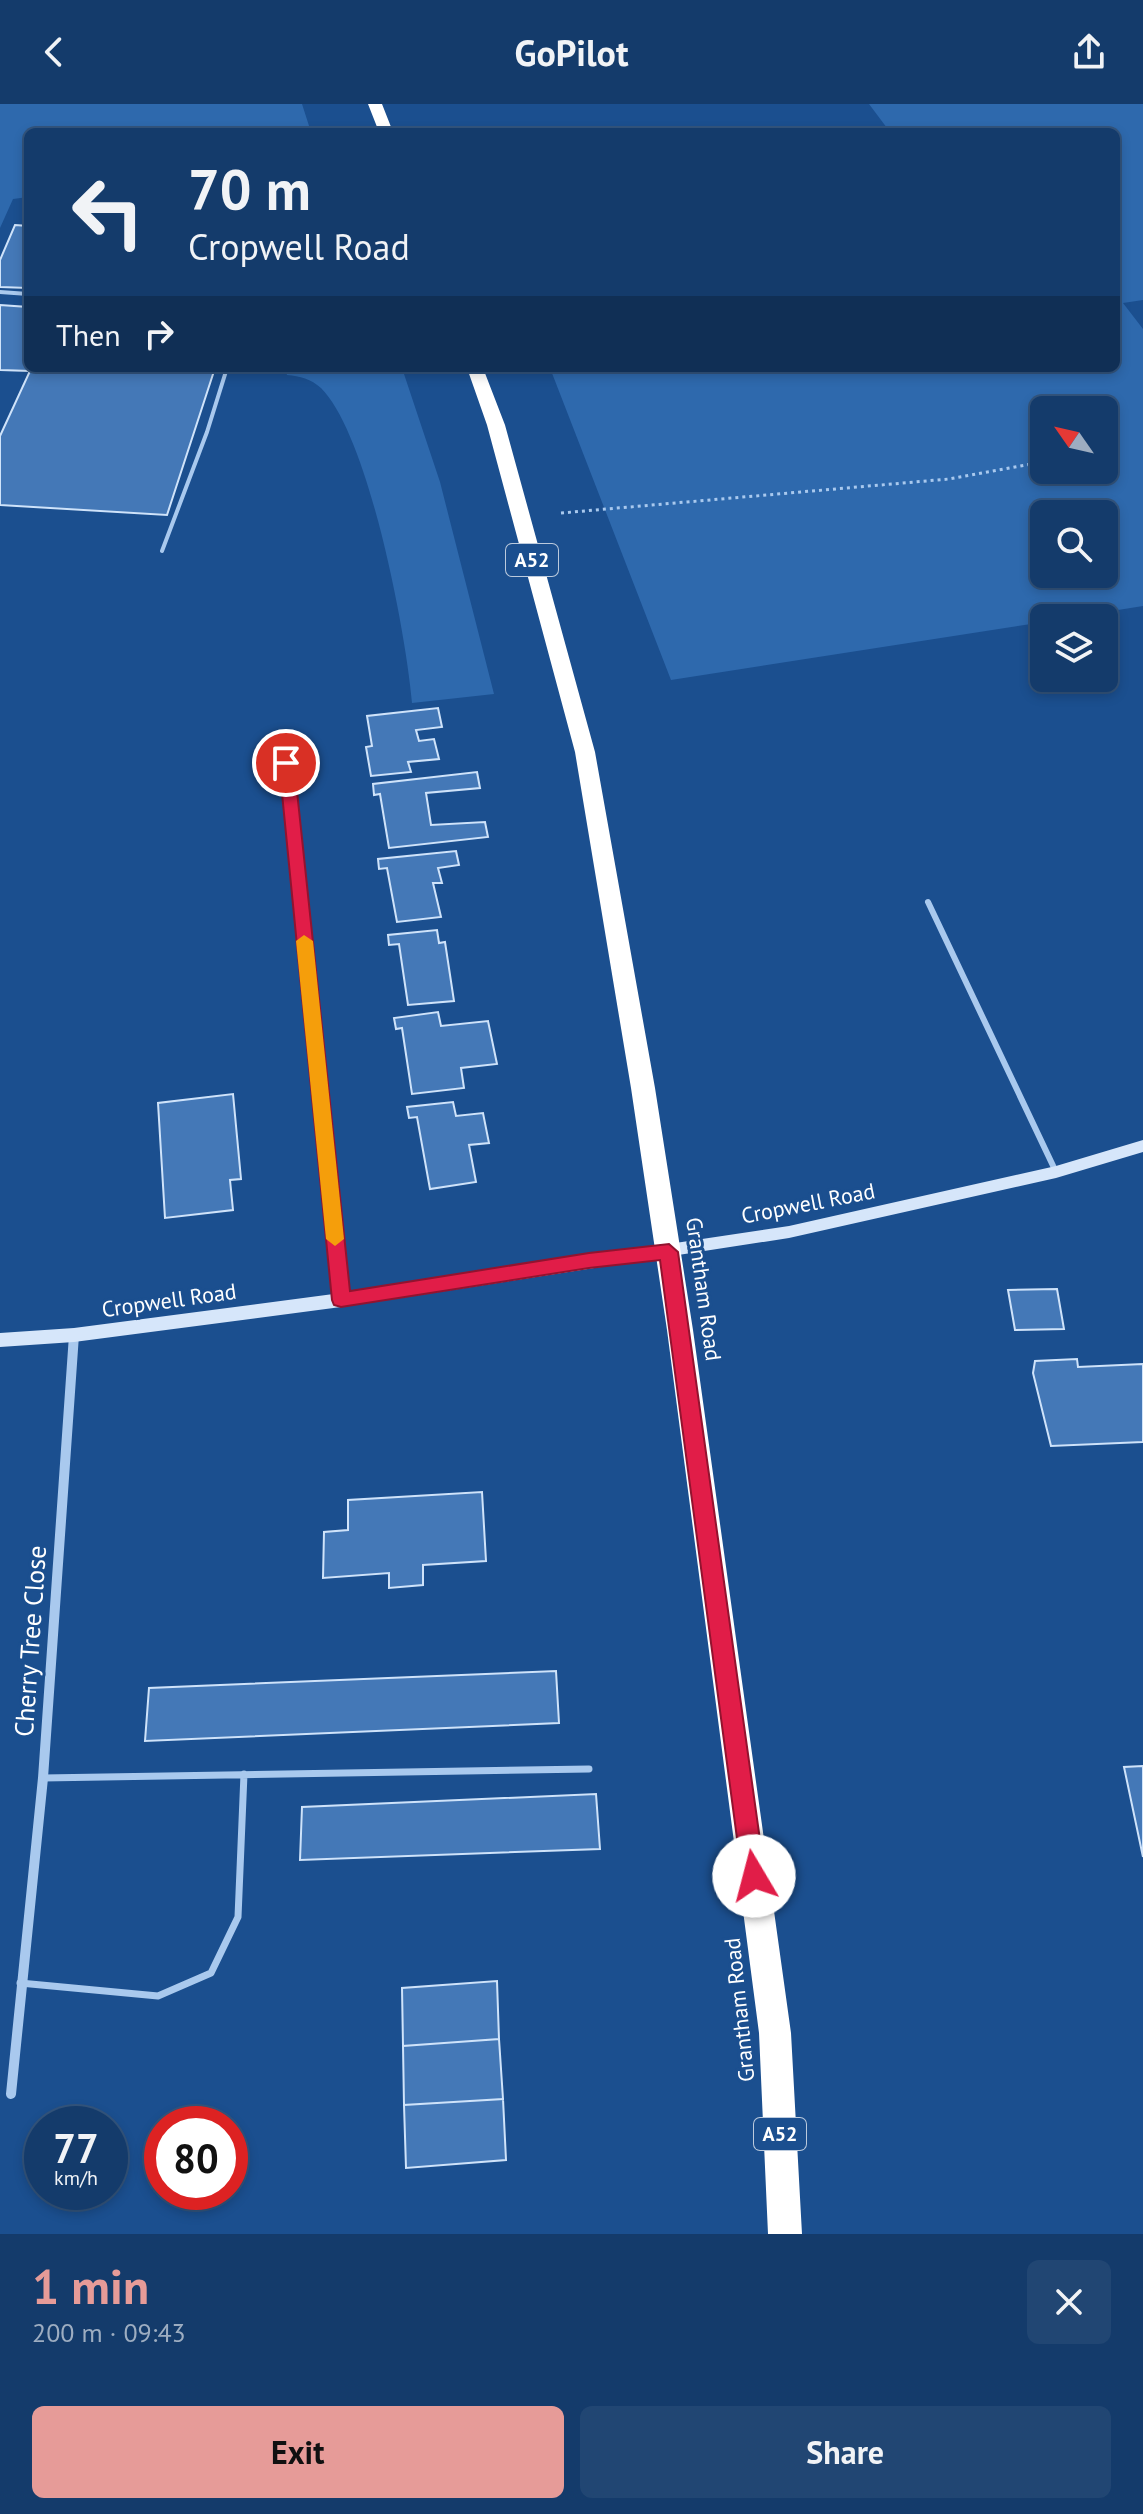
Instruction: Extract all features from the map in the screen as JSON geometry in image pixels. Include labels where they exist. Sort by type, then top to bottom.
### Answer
[{"type":"highway","points":[[375,104],[384,128]]},
{"type":"highway","name":"Grantham Road","points":[[476,372],[496,425],[585,752],[669,1252],[775,2033],[785,2234]]},
{"type":"street","points":[[286,763],[341,1300]]},
{"type":"street","name":"Cropwell Road","points":[[0,1340],[74,1335],[341,1300],[789,1232],[1056,1172],[1143,1146]]},
{"type":"street","name":"Cherry Tree Close","points":[[11,2094],[43,1778],[74,1335]]},
{"type":"lane","points":[[0,292],[24,294]]},
{"type":"lane","points":[[162,551],[207,432],[226,372]]},
{"type":"lane","points":[[928,902],[1056,1172]]},
{"type":"lane","points":[[43,1778],[589,1769]]},
{"type":"lane","points":[[20,1983],[158,1996],[211,1973],[238,1917],[244,1774]]},
{"type":"path","points":[[520,517],[949,479],[1030,464]]},
{"type":"shaded area","points":[[0,104],[302,104],[310,128],[24,128],[24,198],[13,199],[0,228]]},
{"type":"shaded area","points":[[869,104],[1143,104],[1143,300],[1123,303],[1143,329],[1143,606],[1118,610],[1118,604],[1030,604],[1030,624],[671,680],[552,372],[1120,372],[1120,128],[887,128]]},
{"type":"shaded area","points":[[286,372],[403,372],[440,482],[494,694],[412,703],[393,585],[355,448],[338,412],[321,388],[305,378],[287,375]]},
{"type":"building","points":[[15,225],[24,226],[24,288],[0,287],[0,260]]},
{"type":"building","points":[[0,305],[24,307],[24,371],[0,370]]},
{"type":"building","points":[[30,372],[214,372],[167,515],[0,505],[0,436]]},
{"type":"building","points":[[438,708],[442,727],[416,730],[419,741],[434,739],[439,759],[408,762],[411,772],[371,776],[366,747],[372,746],[367,716]]},
{"type":"building","points":[[477,772],[480,788],[426,793],[431,825],[485,822],[488,837],[389,848],[380,794],[374,795],[373,784]]},
{"type":"building","points":[[456,851],[459,865],[438,868],[442,883],[433,883],[441,917],[397,922],[387,868],[379,869],[378,859]]},
{"type":"building","points":[[437,930],[439,943],[445,942],[454,1001],[408,1005],[399,944],[389,945],[388,935]]},
{"type":"building","points":[[438,1012],[441,1026],[488,1021],[497,1064],[461,1068],[464,1088],[412,1094],[402,1028],[396,1029],[394,1018]]},
{"type":"building","points":[[233,1094],[241,1179],[230,1180],[233,1210],[165,1218],[158,1103]]},
{"type":"building","points":[[453,1102],[456,1116],[483,1113],[489,1143],[469,1145],[476,1182],[430,1189],[417,1117],[409,1118],[407,1107]]},
{"type":"building","points":[[1057,1289],[1064,1329],[1015,1330],[1008,1290]]},
{"type":"building","points":[[1077,1359],[1078,1367],[1143,1364],[1143,1442],[1051,1446],[1033,1373],[1035,1361]]},
{"type":"building","points":[[482,1492],[486,1561],[423,1565],[423,1585],[389,1588],[389,1573],[323,1578],[324,1532],[348,1530],[348,1500]]},
{"type":"building","points":[[556,1671],[559,1723],[145,1741],[149,1688]]},
{"type":"building","points":[[1143,1766],[1143,1857],[1124,1767]]},
{"type":"building","points":[[596,1794],[600,1849],[300,1860],[302,1807]]},
{"type":"building","points":[[497,1981],[499,2039],[403,2046],[402,1988]]},
{"type":"building","points":[[499,2039],[503,2099],[404,2105],[403,2046]]},
{"type":"building","points":[[503,2099],[506,2160],[406,2168],[404,2105]]},
{"type":"slow traffic","points":[[304,941],[335,1239]]},
{"type":"route","points":[[286,763],[341,1300],[589,1261],[669,1252],[754,1876]]}]
